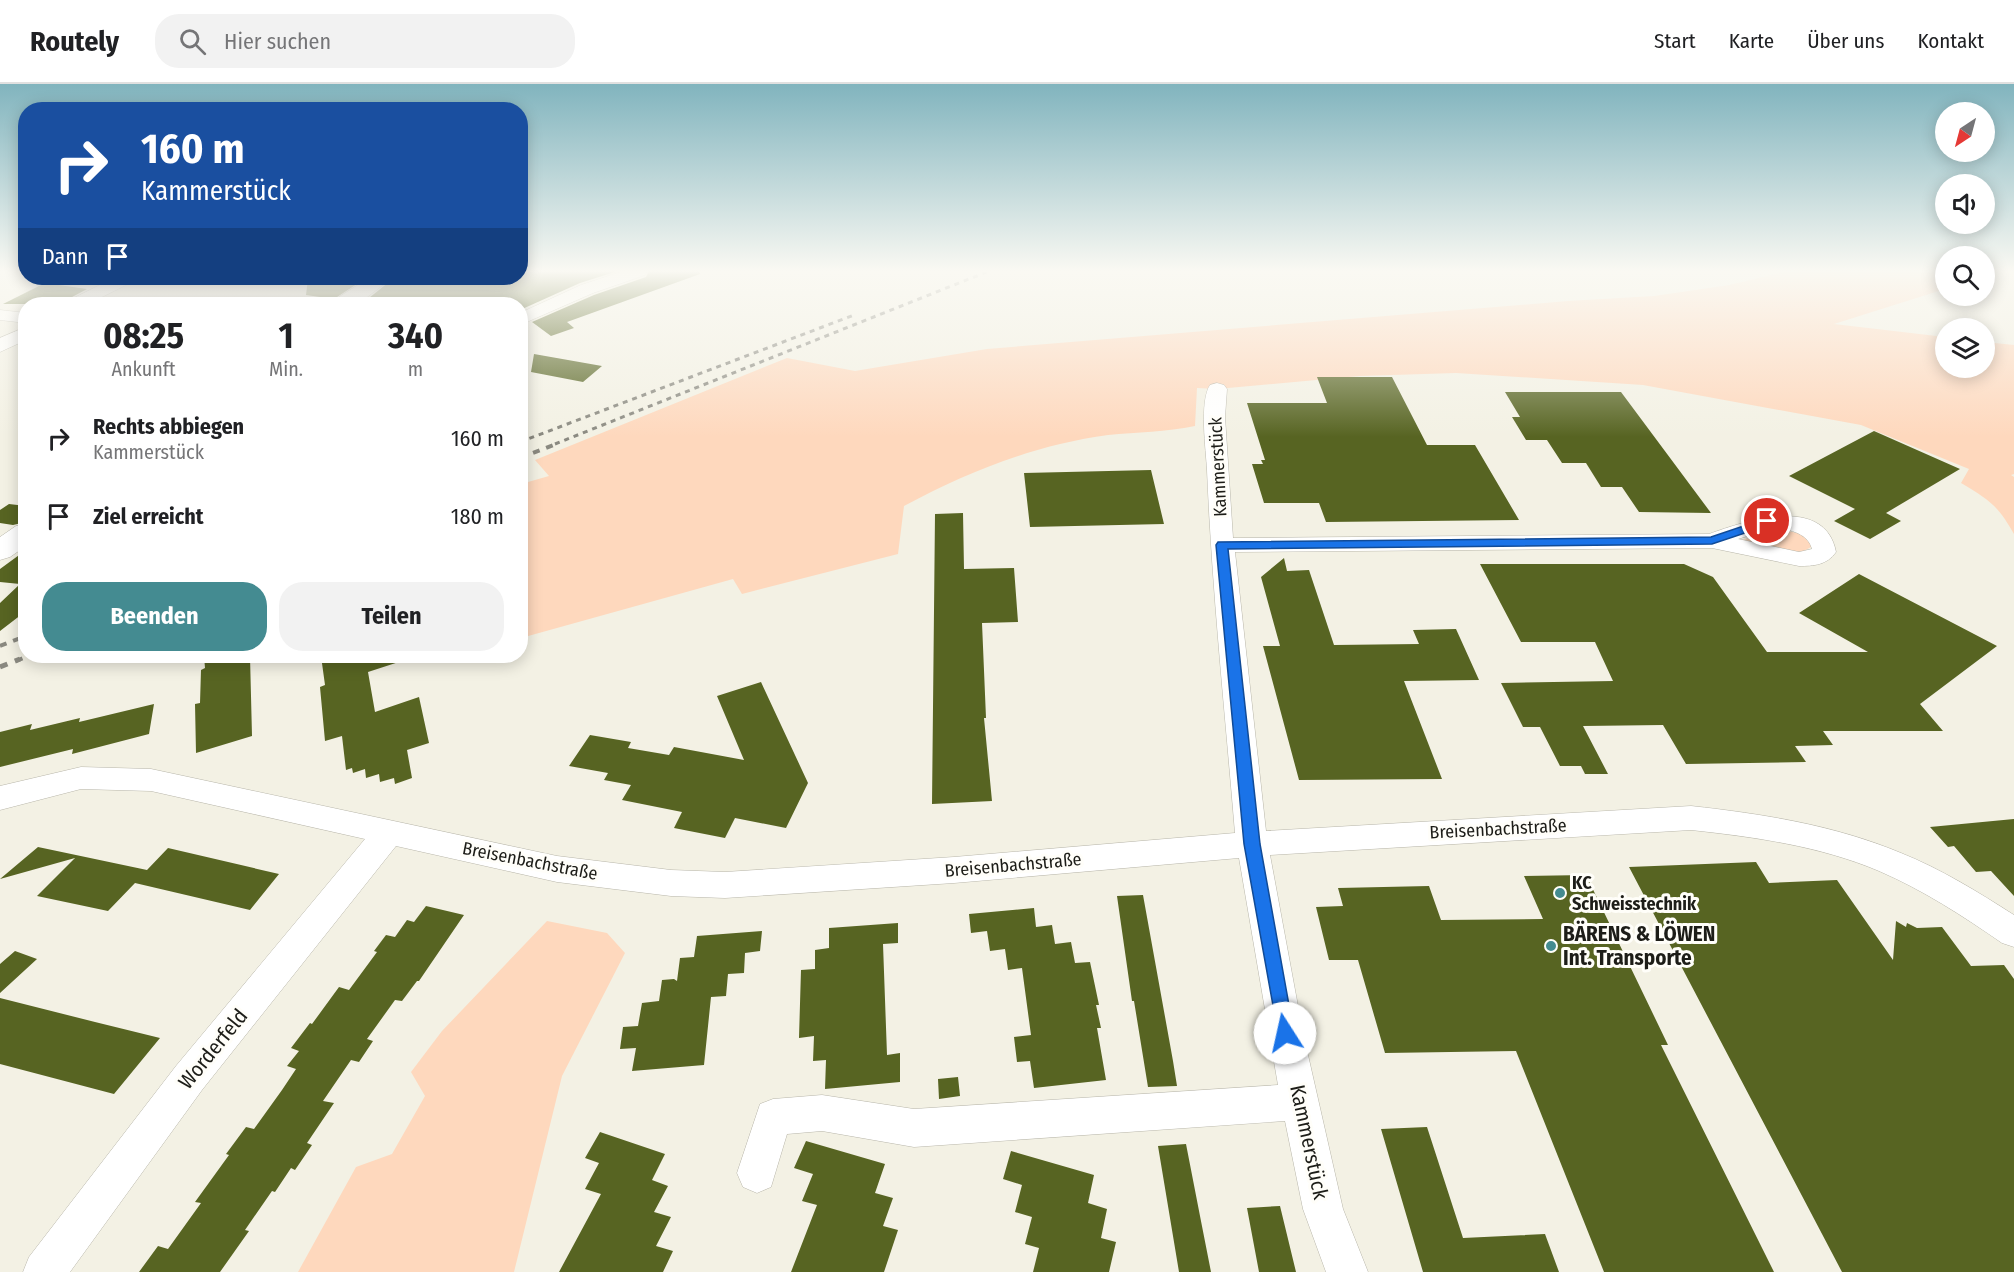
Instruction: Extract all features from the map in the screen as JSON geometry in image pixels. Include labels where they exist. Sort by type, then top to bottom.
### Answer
[{"type":"street","points":[[0,346],[18,336]]},
{"type":"street","name":"Kammerstück","points":[[1217,388],[1215,417],[1222,545],[1252,844],[1300,1102],[1323,1209],[1347,1272]]},
{"type":"street","points":[[0,550],[18,538]]},
{"type":"street","points":[[1222,545],[1712,541]]},
{"type":"street","name":"Breisenbachstraße","points":[[0,798],[81,778],[151,780],[557,869],[671,884],[726,885],[954,870],[1252,844],[1691,818],[1725,821],[1829,841],[1889,862],[1924,878],[2014,933]]},
{"type":"street","name":"Worderfeld","points":[[44,1272],[189,1078],[389,832]]},
{"type":"street","points":[[757,1173],[773,1116],[822,1113],[914,1128],[1300,1102]]},
{"type":"shaded area","points":[[1260,326],[1855,326],[1935,336],[1935,378],[1995,378],[1995,343],[2014,345],[2014,474],[2011,475],[2014,477],[2014,534],[1992,504],[1961,483],[1969,469],[1861,425],[1643,385],[1456,373],[1360,376],[1217,389],[1197,388],[1195,426],[1108,435],[1054,445],[978,471],[904,506],[898,554],[742,594],[733,579],[528,636],[528,482],[549,476],[535,460],[787,358],[855,371],[987,349]]},
{"type":"shaded area","points":[[1778,529],[1802,534],[1811,547],[1797,552],[1739,541]]},
{"type":"shaded area","points":[[547,921],[607,933],[625,953],[562,1076],[514,1272],[298,1272],[356,1167],[392,1154],[425,1096],[411,1072],[442,1031]]},
{"type":"building","points":[[538,326],[574,328],[551,336]]},
{"type":"building","points":[[534,354],[602,366],[583,382],[531,372]]},
{"type":"building","points":[[1317,377],[1392,377],[1427,445],[1475,445],[1519,520],[1326,522],[1319,503],[1264,503],[1252,464],[1263,464],[1261,460],[1265,460],[1247,403],[1327,403]]},
{"type":"building","points":[[1505,392],[1621,392],[1711,513],[1639,512],[1622,487],[1601,487],[1586,463],[1562,463],[1547,440],[1526,440],[1512,417],[1520,417]]},
{"type":"building","points":[[1874,431],[1960,469],[1886,513],[1901,521],[1870,539],[1834,521],[1855,509],[1789,476]]},
{"type":"building","points":[[1151,470],[1164,524],[1030,527],[1024,473]]},
{"type":"building","points":[[9,504],[18,505],[18,524],[0,523],[0,510]]},
{"type":"building","points":[[963,513],[964,569],[1014,568],[1018,622],[982,623],[986,718],[984,718],[992,801],[932,804],[935,514]]},
{"type":"building","points":[[18,556],[18,584],[0,582],[0,569]]},
{"type":"building","points":[[1284,558],[1287,571],[1309,570],[1334,645],[1419,644],[1413,630],[1456,629],[1479,680],[1404,681],[1442,779],[1299,780],[1263,646],[1280,646],[1261,577]]},
{"type":"building","points":[[1480,564],[1684,564],[1713,577],[1767,652],[1868,652],[1799,613],[1859,574],[1997,646],[1920,704],[1943,731],[1823,731],[1833,745],[1795,746],[1806,762],[1686,764],[1663,725],[1583,726],[1608,774],[1585,774],[1581,766],[1560,766],[1540,727],[1523,727],[1501,683],[1613,681],[1595,642],[1521,642]]},
{"type":"building","points":[[18,586],[18,617],[0,631],[0,603]]},
{"type":"building","points":[[205,663],[250,663],[252,736],[196,753],[195,704],[200,703],[201,670],[205,668]]},
{"type":"building","points":[[322,663],[396,663],[368,672],[375,712],[419,697],[429,743],[407,750],[412,778],[395,784],[394,778],[380,782],[379,774],[366,778],[365,769],[353,773],[352,768],[346,770],[342,736],[325,741],[320,687],[325,685]]},
{"type":"building","points":[[761,682],[808,783],[786,828],[735,818],[725,838],[674,828],[682,812],[622,800],[631,785],[604,780],[608,773],[569,766],[590,735],[631,742],[628,748],[669,755],[674,747],[744,760],[717,696]]},
{"type":"building","points":[[154,704],[149,734],[72,754],[73,749],[0,767],[0,732],[32,724],[30,730],[80,718],[79,722]]},
{"type":"building","points":[[2014,819],[2014,896],[1991,871],[1976,872],[1954,846],[1948,847],[1930,827]]},
{"type":"building","points":[[38,847],[147,870],[168,848],[279,874],[250,910],[135,883],[108,911],[37,896],[75,858],[0,879]]},
{"type":"building","points":[[1756,862],[1769,883],[1837,880],[1893,960],[1896,921],[1906,927],[1907,923],[1917,928],[1942,927],[1971,966],[2004,965],[2014,979],[2014,1272],[1842,1272],[1629,867]]},
{"type":"building","points":[[1586,875],[1668,1045],[1661,1045],[1774,1272],[1604,1272],[1516,1051],[1385,1053],[1358,960],[1329,960],[1316,907],[1343,906],[1338,888],[1429,886],[1441,920],[1543,919],[1524,876]]},
{"type":"building","points":[[1143,895],[1177,1086],[1148,1087],[1134,1001],[1132,1001],[1117,896]]},
{"type":"building","points":[[426,906],[464,915],[419,981],[402,1001],[395,1000],[367,1039],[373,1041],[359,1062],[351,1060],[323,1101],[334,1103],[307,1143],[312,1145],[295,1170],[291,1168],[275,1192],[272,1191],[245,1230],[249,1231],[220,1272],[139,1272],[158,1246],[168,1249],[201,1203],[195,1202],[229,1155],[226,1154],[246,1127],[254,1129],[282,1090],[296,1069],[287,1066],[299,1051],[291,1048],[310,1023],[312,1024],[339,987],[349,990],[377,952],[374,951],[386,935],[395,937],[407,920],[414,922]]},
{"type":"building","points":[[1034,908],[1036,927],[1052,925],[1055,944],[1071,942],[1075,963],[1090,962],[1099,1005],[1096,1005],[1101,1028],[1097,1028],[1106,1080],[1034,1088],[1030,1061],[1017,1062],[1014,1037],[1031,1035],[1022,968],[1008,970],[1005,949],[990,951],[987,931],[971,933],[969,914]]},
{"type":"building","points":[[898,923],[898,943],[883,944],[887,1055],[900,1053],[900,1082],[825,1089],[826,1060],[813,1061],[814,1036],[799,1038],[801,970],[815,969],[815,950],[829,948],[829,928]]},
{"type":"building","points":[[762,931],[760,951],[745,953],[744,973],[728,974],[726,996],[711,997],[704,1065],[632,1071],[636,1048],[620,1049],[623,1027],[638,1026],[642,1003],[659,1001],[662,980],[677,981],[680,958],[694,957],[697,936]]},
{"type":"building","points":[[15,951],[37,959],[0,993],[0,964]]},
{"type":"building","points":[[0,998],[160,1038],[114,1094],[0,1064]]},
{"type":"building","points":[[958,1077],[960,1096],[939,1099],[938,1079]]},
{"type":"building","points":[[1427,1127],[1463,1238],[1545,1234],[1559,1272],[1423,1272],[1381,1129]]},
{"type":"building","points":[[600,1132],[665,1154],[652,1180],[668,1186],[654,1212],[671,1217],[656,1246],[673,1251],[663,1272],[559,1272],[601,1194],[585,1189],[599,1163],[585,1158]]},
{"type":"building","points":[[806,1141],[885,1164],[875,1193],[893,1198],[883,1226],[898,1230],[884,1272],[791,1272],[817,1205],[802,1201],[813,1174],[794,1168]]},
{"type":"building","points":[[1186,1144],[1211,1272],[1179,1272],[1158,1146]]},
{"type":"building","points":[[1011,1151],[1094,1175],[1088,1203],[1107,1209],[1101,1238],[1116,1242],[1109,1272],[1033,1272],[1039,1248],[1025,1244],[1032,1217],[1015,1212],[1022,1185],[1003,1179]]},
{"type":"building","points":[[1280,1206],[1296,1272],[1259,1272],[1247,1208]]},
{"type":"railway","points":[[528,439],[824,326]]},
{"type":"railway","points":[[555,444],[850,326]]},
{"type":"railway","points":[[528,455],[559,443]]},
{"type":"railway","points":[[0,646],[18,639]]},
{"type":"railway","points":[[0,667],[18,660]]},
{"type":"place","name":"KC Schweisstechnik","points":[[1560,893]]},
{"type":"place","name":"BÄRENS & LÖWEN Int. Transporte","points":[[1551,946]]},
{"type":"route","points":[[1285,1033],[1252,844],[1222,545],[1712,541],[1767,521]]}]
